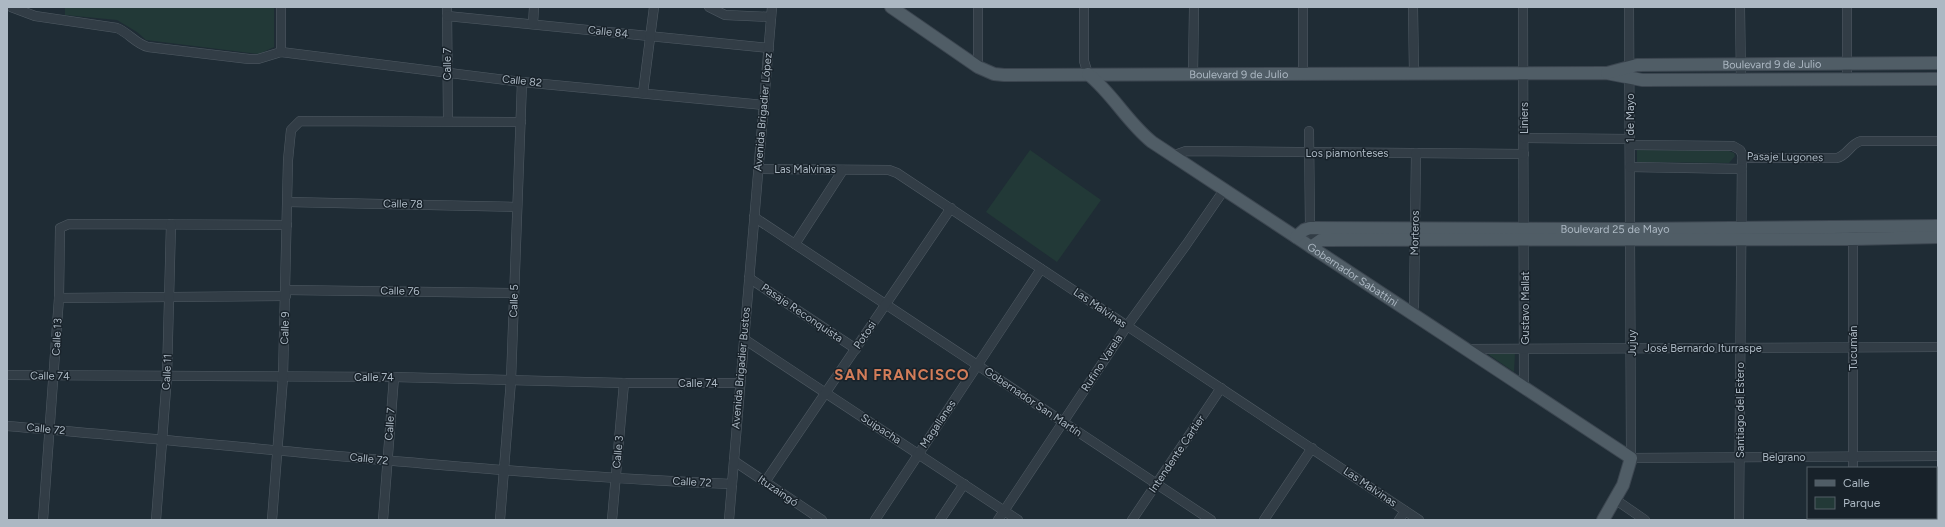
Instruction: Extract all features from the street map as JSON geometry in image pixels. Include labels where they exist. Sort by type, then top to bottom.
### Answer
[{"type":"main road","name":"Boulevard 9 de Julio","points":[[891,7],[978,67],[994,74],[1004,75],[1606,73],[1630,79],[1938,79]]},
{"type":"main road","name":"Boulevard 9 de Julio","points":[[1606,73],[1630,66],[1938,63]]},
{"type":"main road","name":"Gobernador Sabattini","points":[[1088,74],[1103,85],[1141,134],[1172,156],[1296,237],[1314,244],[1412,313],[1631,458]]},
{"type":"main road","name":"Boulevard 25 de Mayo","points":[[1852,233],[1938,226]]},
{"type":"main road","name":"Boulevard 25 de Mayo","points":[[1310,228],[1415,235],[1852,233],[1938,236]]},
{"type":"main road","points":[[1296,237],[1304,230],[1310,228]]},
{"type":"main road","name":"Boulevard 25 de Mayo","points":[[1314,244],[1415,235]]},
{"type":"main road","points":[[1603,520],[1616,500],[1627,475],[1631,458]]},
{"type":"street","points":[[11,7],[35,16],[117,28],[126,32],[140,44],[148,46],[249,59],[258,59],[281,52],[281,7]]},
{"type":"street","points":[[533,24],[534,7]]},
{"type":"street","points":[[642,93],[654,7]]},
{"type":"street","points":[[709,7],[724,15],[771,17]]},
{"type":"street","name":"Avenida Brigadier López","points":[[754,217],[772,7]]},
{"type":"street","points":[[978,7],[978,67]]},
{"type":"street","points":[[1084,7],[1084,62],[1088,74]]},
{"type":"street","points":[[1193,74],[1194,7]]},
{"type":"street","points":[[1302,7],[1303,75]]},
{"type":"street","points":[[1413,7],[1414,74]]},
{"type":"street","name":"Liniers","points":[[1523,7],[1525,234]]},
{"type":"street","name":"1 de Mayo","points":[[1629,7],[1631,234]]},
{"type":"street","points":[[1740,7],[1741,80]]},
{"type":"street","points":[[1847,7],[1847,80]]},
{"type":"street","name":"Calle 84","points":[[447,11],[533,24],[769,48]]},
{"type":"street","name":"Calle 7","points":[[447,11],[448,120]]},
{"type":"street","name":"Calle 82","points":[[281,52],[522,82],[764,105]]},
{"type":"street","name":"Calle 5","points":[[500,520],[510,380],[522,82]]},
{"type":"street","name":"Calle 9","points":[[272,520],[283,377],[291,130],[300,120],[448,120]]},
{"type":"street","points":[[448,120],[521,122]]},
{"type":"street","points":[[1309,131],[1310,228],[1314,244]]},
{"type":"street","name":"Pasaje Lugones","points":[[1524,138],[1733,146],[1740,150],[1742,158],[1837,158],[1846,154],[1854,143],[1860,141],[1938,141]]},
{"type":"street","name":"Los piamonteses","points":[[1172,156],[1186,151],[1524,154]]},
{"type":"street","name":"Morteros","points":[[1412,313],[1414,306],[1416,154]]},
{"type":"street","name":"Santiago del Estero","points":[[1739,520],[1742,158]]},
{"type":"street","name":"Pasaje Lugones","points":[[1630,168],[1742,169]]},
{"type":"street","name":"Las Malvinas","points":[[758,170],[889,170],[897,173],[1419,520]]},
{"type":"street","points":[[795,244],[843,170]]},
{"type":"street","name":"Rufino Varela","points":[[998,520],[1127,326],[1224,190]]},
{"type":"street","name":"Calle 78","points":[[288,202],[517,207]]},
{"type":"street","name":"Potosi","points":[[765,482],[951,208]]},
{"type":"street","name":"Gobernador San Martín","points":[[754,217],[1211,520]]},
{"type":"street","name":"Avenida Brigadier Bustos","points":[[729,520],[754,217]]},
{"type":"street","name":"Calle 13","points":[[43,520],[55,376],[59,298],[60,228],[69,224],[171,224]]},
{"type":"street","points":[[171,224],[287,224]]},
{"type":"street","name":"Calle 11","points":[[156,520],[167,376],[171,297],[171,224]]},
{"type":"street","name":"Tucumán","points":[[1852,233],[1853,467]]},
{"type":"street","name":"Gustavo Mallat","points":[[1524,387],[1525,234]]},
{"type":"street","name":"Jujuy","points":[[1631,234],[1631,458]]},
{"type":"street","name":"Magallanes","points":[[875,520],[1041,269]]},
{"type":"street","name":"Pasaje Reconquista","points":[[749,278],[856,349]]},
{"type":"street","name":"Calle 76","points":[[59,298],[171,297],[286,293],[514,292]]},
{"type":"street","name":"Suipacha","points":[[744,339],[1018,520]]},
{"type":"street","name":"José Bernardo Iturraspe","points":[[1467,349],[1938,347]]},
{"type":"street","name":"Calle 74","points":[[7,375],[283,377],[394,376],[624,383],[740,383]]},
{"type":"street","name":"Calle 7","points":[[383,520],[394,376]]},
{"type":"street","name":"Calle 3","points":[[612,520],[624,383]]},
{"type":"street","name":"Intendente Cartier","points":[[1132,520],[1221,388]]},
{"type":"street","name":"Calle 72","points":[[7,426],[388,461],[616,479],[732,484]]},
{"type":"street","points":[[1264,520],[1312,448]]},
{"type":"street","name":"Belgrano","points":[[1631,458],[1938,456]]},
{"type":"street","name":"Ituzaingó","points":[[734,461],[822,520]]},
{"type":"street","points":[[940,520],[964,484]]},
{"type":"street","points":[[1616,500],[1645,520]]},
{"type":"street","points":[[1399,520],[1405,510]]},
{"type":"green space","points":[[65,7],[274,7],[274,47],[259,54],[146,40],[137,32],[117,20],[65,15]]},
{"type":"green space","points":[[1030,150],[1101,200],[1057,262],[986,212]]},
{"type":"green space","points":[[1637,150],[1729,151],[1734,153],[1735,156],[1729,163],[1637,162]]},
{"type":"green space","points":[[1515,353],[1514,372],[1488,354]]},
{"type":"district","name":"SAN FRANCISCO","points":[[902,375]]}]
